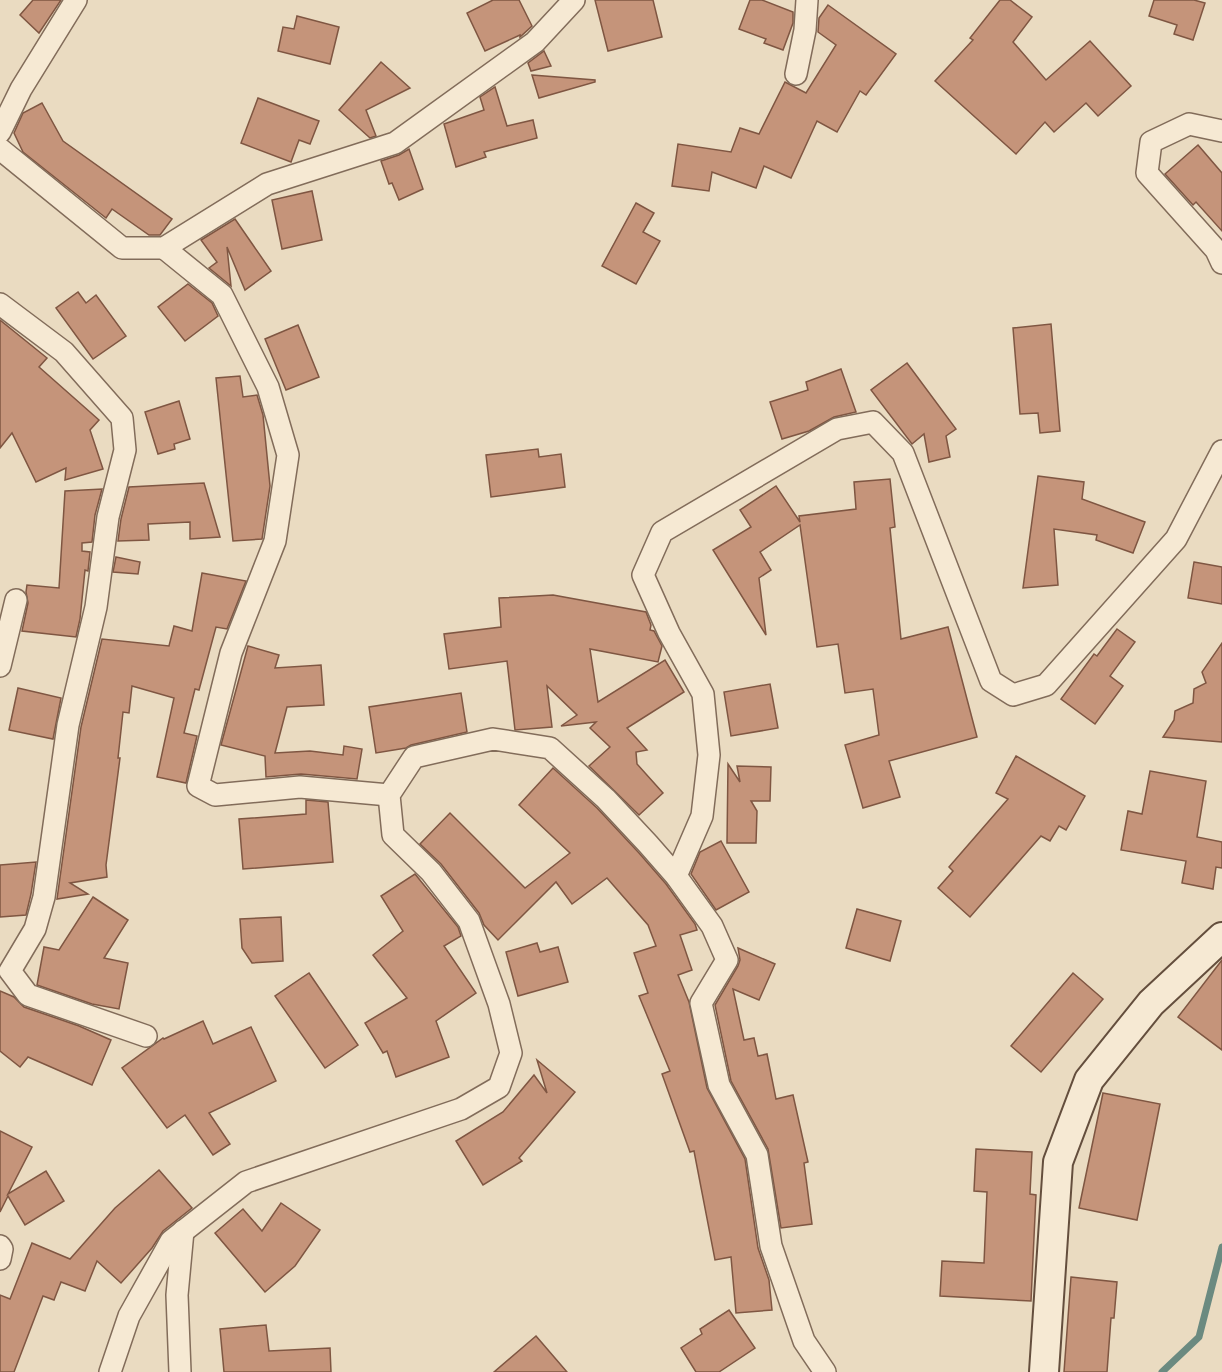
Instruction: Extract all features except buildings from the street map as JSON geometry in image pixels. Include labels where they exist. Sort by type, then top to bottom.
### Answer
[{"type":"street","points":[[0,132],[21,89],[76,0]]},
{"type":"street","points":[[0,149],[122,248],[164,248],[267,184],[395,143],[535,42],[574,0]]},
{"type":"street","points":[[796,74],[805,30],[807,0]]},
{"type":"street","points":[[1222,131],[1189,124],[1151,142],[1147,173],[1216,250],[1222,263]]},
{"type":"street","points":[[164,248],[222,296],[268,387],[288,455],[275,541],[231,653],[198,786],[215,795],[300,787],[389,795]]},
{"type":"street","points":[[0,303],[64,352],[122,418],[125,450],[108,517],[96,607],[68,725],[44,897],[35,929],[5,970],[28,994],[146,1036]]},
{"type":"street","points":[[676,876],[702,816],[709,754],[703,694],[669,633],[643,575],[662,532],[837,429],[873,422],[903,453],[991,681],[1013,695],[1046,685],[1176,539],[1222,451]]},
{"type":"street","points":[[0,666],[16,600]]},
{"type":"street","points":[[110,1372],[129,1316],[171,1241],[246,1182],[461,1108],[499,1088],[511,1053],[499,1004],[469,921],[431,872],[393,835],[389,795],[414,757],[493,739],[550,748],[606,800],[648,844],[676,876],[712,926],[727,960],[701,1003],[718,1085],[757,1155],[771,1246],[804,1341],[825,1372]]},
{"type":"street","points":[[1044,1372],[1058,1162],[1089,1080],[1151,1003],[1222,937]]},
{"type":"street","points":[[180,1372],[177,1294],[183,1231]]},
{"type":"street","points":[[0,1246],[0,1259]]},
{"type":"waterway","points":[[1162,1372],[1199,1337],[1222,1247]]}]
